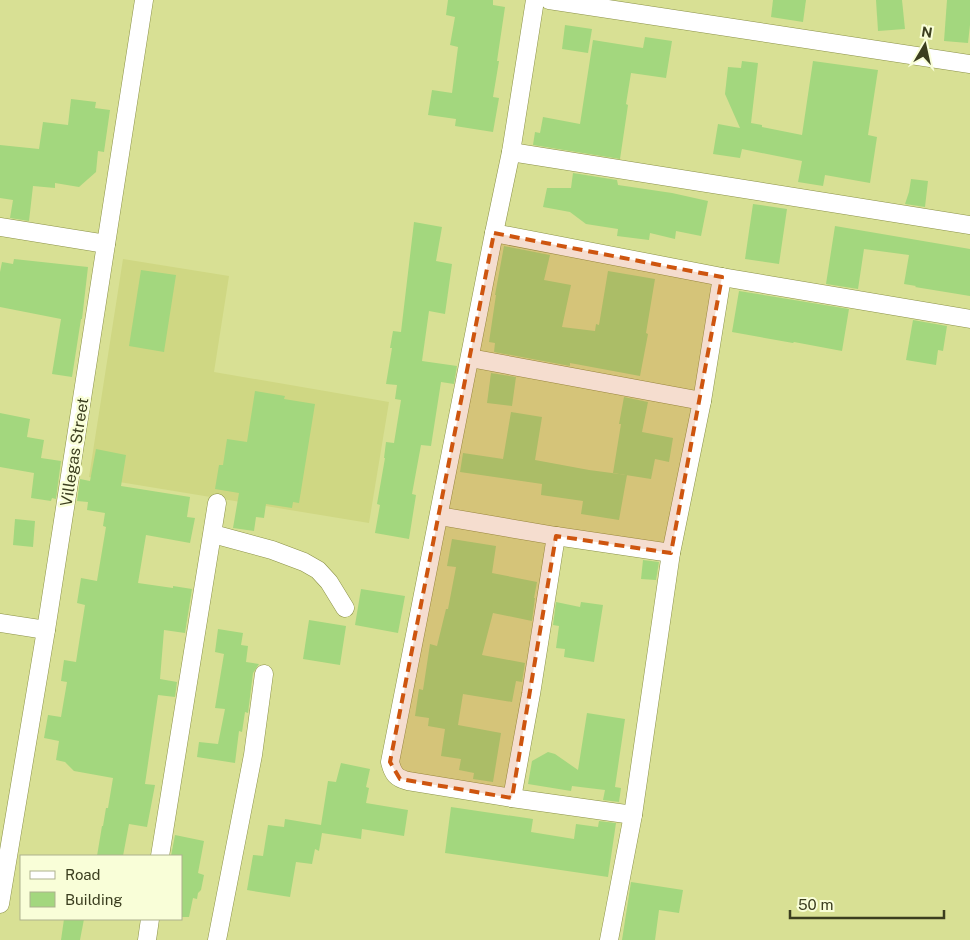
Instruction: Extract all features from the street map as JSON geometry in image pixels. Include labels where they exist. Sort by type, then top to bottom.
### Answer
[{"type":"street","name":"Villegas Street","points":[[0,904],[46,630],[144,0]]},
{"type":"street","points":[[535,0],[511,152],[390,762],[392,769],[400,779],[408,781],[633,815]]},
{"type":"street","points":[[549,0],[970,64]]},
{"type":"street","points":[[511,152],[970,225]]},
{"type":"street","points":[[0,227],[106,244]]},
{"type":"street","points":[[494,233],[722,277],[970,319]]},
{"type":"street","points":[[610,940],[633,815],[671,553],[702,401],[722,277]]},
{"type":"street","points":[[470,358],[702,401]]},
{"type":"street","points":[[160,855],[217,503]]},
{"type":"street","points":[[438,516],[671,553]]},
{"type":"street","points":[[213,534],[272,550],[304,562],[318,570],[329,582],[345,608]]},
{"type":"street","points":[[512,798],[531,694],[556,536]]},
{"type":"street","points":[[0,623],[46,630]]},
{"type":"street","points":[[217,940],[254,755],[264,674]]},
{"type":"street","points":[[147,940],[150,920]]},
{"type":"highlighted area","points":[[494,233],[722,277],[671,553],[556,536],[512,798],[400,779],[390,762]]},
{"type":"shaded area","points":[[123,259],[229,276],[214,372],[389,402],[369,523],[89,477]]},
{"type":"building","points":[[448,0],[493,0],[493,5],[505,7],[493,97],[499,98],[493,132],[455,126],[456,119],[428,115],[432,90],[452,93],[458,47],[450,45],[455,17],[446,15]]},
{"type":"building","points":[[773,0],[806,0],[803,22],[771,17]]},
{"type":"building","points":[[876,0],[902,0],[905,29],[878,31]]},
{"type":"building","points":[[947,0],[970,0],[968,43],[944,41]]},
{"type":"building","points":[[565,25],[592,29],[588,53],[562,49]]},
{"type":"building","points":[[645,37],[672,41],[666,78],[631,73],[620,159],[533,145],[535,132],[540,133],[543,117],[580,124],[593,40],[643,48]]},
{"type":"building","points":[[742,61],[758,63],[751,123],[802,135],[813,61],[878,70],[868,135],[877,137],[870,183],[825,175],[823,186],[798,182],[802,161],[742,149],[740,158],[713,154],[718,124],[740,128],[725,94],[728,67],[741,68]]},
{"type":"building","points":[[71,99],[96,102],[95,108],[110,110],[104,152],[98,151],[96,172],[79,187],[55,183],[55,188],[33,186],[29,221],[10,218],[13,200],[0,198],[0,145],[39,149],[43,122],[68,125]]},
{"type":"building","points":[[573,173],[617,180],[618,185],[672,193],[708,201],[701,236],[676,231],[675,239],[650,233],[649,240],[617,236],[618,229],[586,224],[570,212],[543,207],[547,188],[571,188]]},
{"type":"building","points":[[911,179],[928,181],[925,207],[905,204]]},
{"type":"building","points":[[753,204],[787,209],[779,264],[745,259]]},
{"type":"building","points":[[414,222],[442,227],[436,261],[452,264],[445,314],[429,311],[422,361],[457,366],[454,384],[441,382],[431,446],[421,445],[412,494],[416,495],[409,539],[375,533],[380,505],[377,504],[386,442],[394,443],[401,400],[395,399],[397,385],[386,384],[393,331],[401,332]]},
{"type":"building","points":[[835,226],[970,249],[970,296],[904,284],[909,255],[864,249],[858,289],[826,284]]},
{"type":"building","points":[[504,246],[550,255],[544,280],[571,285],[562,327],[595,331],[596,324],[599,325],[608,271],[655,279],[640,376],[494,352],[495,343],[489,342]]},
{"type":"building","points":[[14,259],[88,267],[82,319],[72,377],[52,374],[61,319],[0,307],[0,272],[2,262],[13,264]]},
{"type":"building","points":[[141,270],[176,275],[164,352],[129,346]]},
{"type":"building","points":[[739,291],[849,309],[842,351],[732,332]]},
{"type":"building","points":[[913,320],[947,326],[943,351],[938,350],[936,365],[906,360]]},
{"type":"building","points":[[491,373],[516,377],[512,406],[487,403]]},
{"type":"building","points":[[255,391],[285,396],[284,399],[315,404],[299,503],[293,502],[292,508],[266,504],[264,518],[256,517],[254,531],[233,528],[239,493],[215,489],[219,465],[223,465],[227,439],[247,442]]},
{"type":"building","points":[[624,397],[648,402],[642,432],[673,438],[669,462],[655,459],[651,479],[613,473]]},
{"type":"building","points":[[511,412],[542,417],[535,460],[627,475],[619,520],[581,514],[583,501],[541,495],[542,484],[460,472],[463,453],[503,459]]},
{"type":"building","points":[[0,413],[30,419],[27,437],[44,440],[41,458],[61,461],[56,499],[52,498],[51,501],[31,498],[34,473],[0,467]]},
{"type":"building","points":[[96,449],[126,455],[121,486],[190,497],[187,517],[195,518],[190,543],[146,535],[138,583],[192,589],[185,633],[164,630],[160,679],[177,682],[175,697],[158,695],[145,784],[155,785],[147,827],[129,824],[123,855],[97,855],[113,778],[74,771],[65,762],[56,760],[59,741],[44,738],[48,715],[61,717],[67,682],[61,681],[64,660],[76,662],[85,605],[77,603],[81,578],[97,581],[106,527],[103,526],[105,513],[87,510],[88,502],[77,501],[80,479],[90,481]]},
{"type":"building","points":[[15,519],[35,521],[33,547],[13,545]]},
{"type":"building","points":[[452,539],[496,546],[492,573],[537,582],[532,621],[493,613],[482,655],[525,663],[522,682],[516,681],[512,702],[463,694],[458,725],[501,733],[493,782],[473,779],[474,773],[459,770],[461,759],[441,756],[445,729],[428,726],[429,718],[415,716],[419,689],[423,690],[430,644],[437,646],[446,609],[448,609],[456,567],[447,566]]},
{"type":"building","points":[[643,560],[659,562],[656,580],[641,579]]},
{"type":"building","points":[[361,589],[405,596],[398,633],[355,625]]},
{"type":"building","points":[[556,602],[580,607],[581,602],[603,605],[594,662],[564,657],[565,649],[556,648],[559,626],[553,625]]},
{"type":"building","points":[[309,620],[346,626],[340,665],[303,659]]},
{"type":"building","points":[[218,629],[243,633],[241,645],[248,646],[246,662],[259,664],[253,673],[248,713],[245,712],[242,732],[239,731],[235,763],[197,757],[199,742],[218,744],[225,709],[215,708],[224,654],[215,652]]},
{"type":"building","points":[[587,713],[625,719],[615,787],[621,788],[619,802],[603,800],[605,790],[572,786],[571,791],[528,784],[532,761],[548,752],[555,754],[578,770]]},
{"type":"building","points":[[341,763],[370,769],[366,787],[369,788],[366,803],[408,810],[404,836],[362,829],[361,839],[322,833],[319,851],[315,849],[312,864],[296,862],[290,897],[247,890],[253,855],[263,856],[268,825],[284,827],[285,819],[321,825],[328,781],[336,782]]},
{"type":"building","points":[[451,807],[533,819],[531,832],[574,839],[576,824],[598,827],[599,821],[616,823],[608,877],[445,853]]},
{"type":"building","points":[[175,835],[204,841],[198,873],[204,875],[197,899],[193,898],[189,917],[182,917],[182,855],[171,855]]},
{"type":"building","points":[[631,882],[683,890],[679,913],[659,910],[655,940],[622,940]]},
{"type":"building","points":[[64,920],[84,920],[80,940],[61,940]]}]
